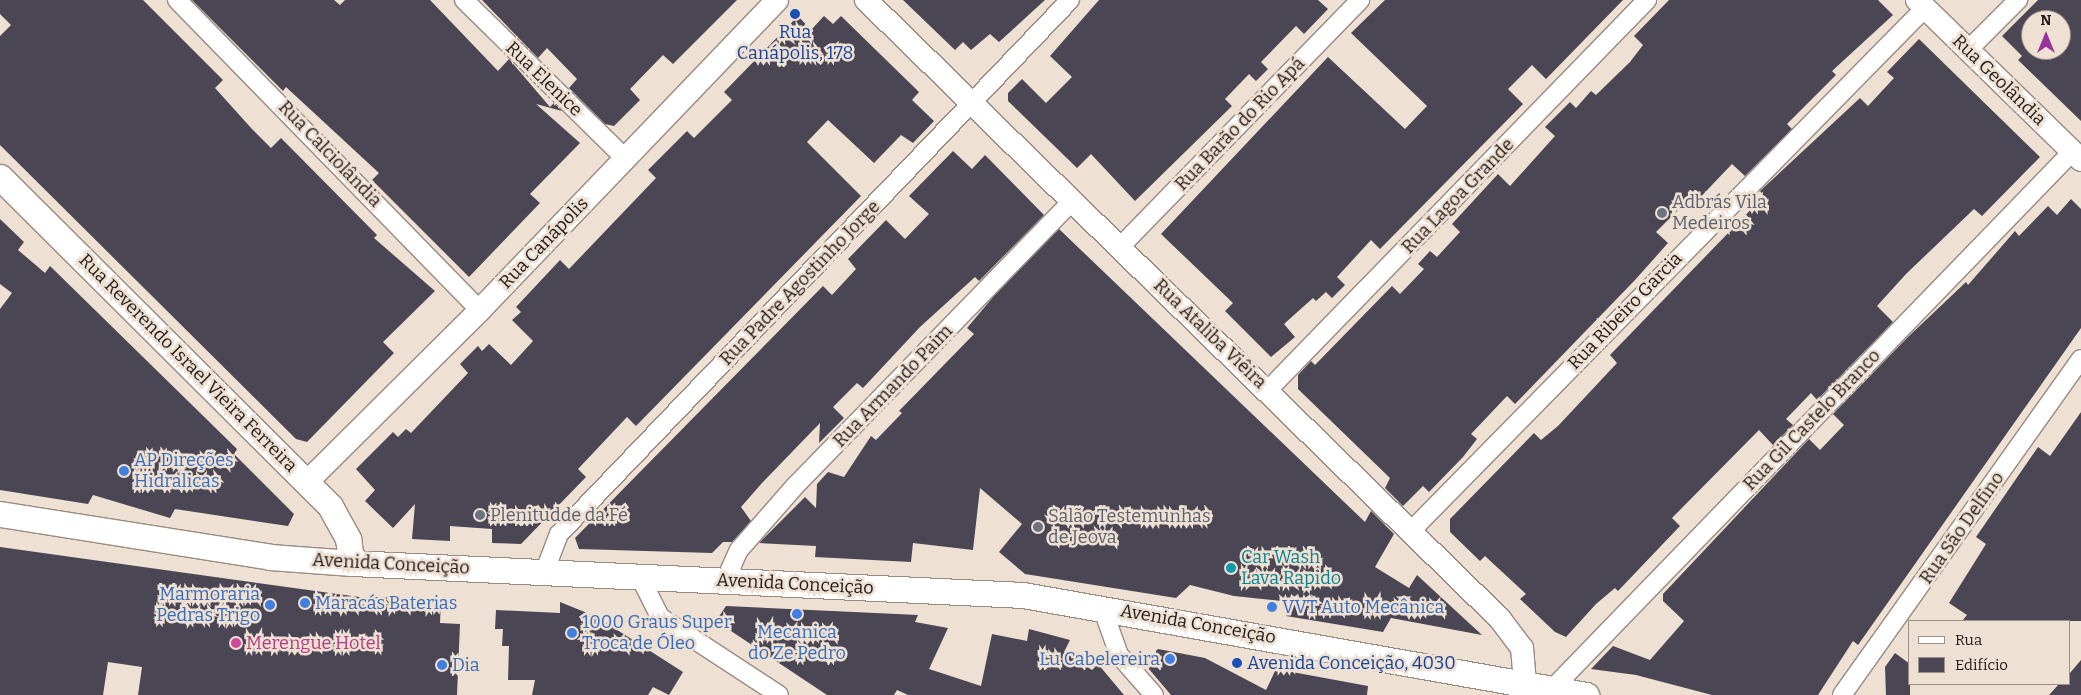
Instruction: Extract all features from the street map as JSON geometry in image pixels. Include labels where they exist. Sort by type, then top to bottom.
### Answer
[{"type":"main road","name":"Rua Reverendo Israel Vieira Ferreira","points":[[0,177],[306,482],[339,519],[352,563]]},
{"type":"main road","name":"Avenida Conceição","points":[[0,514],[270,556],[352,563],[1023,595],[1102,607],[1526,689],[1553,688],[1586,695]]},
{"type":"street","name":"Rua Calciolândia","points":[[177,0],[480,310]]},
{"type":"street","name":"Rua Elenice","points":[[464,0],[625,158]]},
{"type":"street","name":"Rua Canápolis","points":[[306,482],[480,310],[777,0]]},
{"type":"street","name":"Rua Ataliba Viêira","points":[[866,0],[1412,530],[1516,637],[1525,658],[1526,689]]},
{"type":"street","name":"Rua Padre Agostinho Jorge","points":[[544,573],[558,534],[1070,0]]},
{"type":"street","name":"Rua Barão do Rio Apá","points":[[1120,248],[1360,0]]},
{"type":"street","name":"Rua Lagoa Grande","points":[[1268,390],[1647,0]]},
{"type":"street","points":[[1968,50],[2018,0]]},
{"type":"street","name":"Rua Geolândia","points":[[1921,4],[2077,156]]},
{"type":"street","name":"Rua Ribeiro Garcia","points":[[1412,530],[1921,4]]},
{"type":"street","name":"Rua Gil Castelo Branco","points":[[1553,688],[2077,156]]},
{"type":"street","name":"Rua Armando Paim","points":[[725,581],[740,550],[796,486],[1073,200]]},
{"type":"street","name":"Rua São Delfino","points":[[1842,695],[2081,359]]},
{"type":"street","points":[[640,577],[652,607],[666,623],[779,695]]},
{"type":"street","points":[[1102,607],[1119,655],[1154,695]]},
{"type":"building","points":[[0,0],[143,0],[223,80],[215,88],[271,148],[281,138],[377,235],[374,238],[435,291],[383,342],[394,353],[307,442],[296,439],[0,145],[0,36],[11,25],[0,14]]},
{"type":"building","points":[[192,0],[334,0],[340,5],[345,0],[430,0],[498,71],[509,59],[550,107],[554,103],[562,111],[536,104],[580,143],[530,194],[540,203],[469,277],[372,180],[379,173],[286,87],[283,91]]},
{"type":"building","points":[[482,0],[737,0],[673,64],[663,55],[630,89],[640,100],[614,126],[605,124],[569,88],[577,79],[547,48],[538,58]]},
{"type":"building","points":[[903,0],[1045,0],[999,42],[990,34],[971,50],[963,42],[955,50]]},
{"type":"building","points":[[1099,0],[1318,0],[1328,9],[1304,34],[1296,26],[1261,62],[1268,69],[1256,81],[1249,74],[1225,99],[1232,106],[1135,201],[1091,154],[1077,168],[1008,101],[1008,93],[1022,79],[1046,103],[1072,77],[1050,56]]},
{"type":"building","points":[[1385,0],[1623,0],[1546,79],[1532,65],[1508,89],[1523,104],[1380,249],[1371,240],[1337,277],[1345,285],[1332,298],[1326,292],[1316,301],[1313,298],[1284,324],[1295,337],[1271,357],[1225,311],[1233,303],[1161,234],[1328,57],[1405,129],[1427,106],[1351,33]]},
{"type":"building","points":[[1669,0],[1878,0],[1893,15],[1832,71],[1836,75],[1787,124],[1792,129],[1745,176],[1732,164],[1690,208],[1685,203],[1656,232],[1668,243],[1635,280],[1515,404],[1507,396],[1471,434],[1477,439],[1463,457],[1429,492],[1423,486],[1403,506],[1385,488],[1390,478],[1298,389],[1298,375],[1311,361],[1315,365],[1392,286],[1400,294],[1424,269],[1418,264],[1430,251],[1437,257],[1460,232],[1452,224],[1498,174],[1510,186],[1555,136],[1545,127],[1570,102],[1576,108],[1591,91],[1596,95],[1630,62],[1643,45],[1634,36]]},
{"type":"building","points":[[2038,0],[2081,0],[2081,121],[2018,60],[2021,57],[2021,60],[2071,60],[2071,10],[2028,10]]},
{"type":"building","points":[[798,16],[811,30],[824,16],[833,24],[841,16],[919,92],[912,100],[934,121],[913,143],[901,135],[874,163],[828,120],[807,142],[861,196],[636,426],[627,417],[578,469],[586,477],[521,544],[492,543],[492,529],[450,526],[450,541],[412,539],[415,504],[393,528],[365,501],[375,490],[356,469],[393,432],[398,437],[406,429],[411,433],[468,373],[460,364],[478,346],[482,351],[489,344],[511,365],[533,341],[512,320],[521,312],[516,307],[560,260],[569,269],[656,178],[648,170],[687,131],[694,138],[732,100],[724,92]]},
{"type":"building","points":[[2021,17],[2021,55],[2002,36]]},
{"type":"building","points":[[1919,39],[2040,157],[1982,216],[1974,209],[1906,274],[1877,306],[1893,322],[1817,400],[1811,393],[1786,419],[1793,425],[1773,445],[1759,430],[1672,518],[1680,526],[1618,591],[1615,588],[1596,604],[1566,637],[1555,632],[1520,599],[1526,594],[1485,556],[1480,561],[1450,532],[1450,519],[1534,433],[1541,440],[1558,426],[1617,363],[1610,355],[1764,196],[1760,191],[1860,98],[1868,106],[1894,78],[1887,72]]},
{"type":"building","points":[[953,151],[972,169],[985,155],[1044,215],[979,281],[975,277],[920,327],[863,388],[857,383],[833,407],[844,418],[819,443],[820,423],[762,483],[741,507],[751,521],[732,542],[723,542],[712,553],[579,549],[575,538],[823,286],[832,295],[856,269],[848,259],[886,220],[905,239],[929,214],[909,196]]},
{"type":"building","points":[[2071,199],[2081,209],[2081,328],[1858,645],[1853,641],[1818,695],[1712,695],[1636,675],[1591,669],[1613,646],[1650,660],[1684,621],[1663,601],[1663,594],[1809,439],[1820,450],[1844,425],[1833,414],[1908,337],[1966,282],[1968,285],[2015,231],[2019,236],[2048,206],[2057,215]]},
{"type":"building","points":[[0,219],[24,242],[18,250],[45,273],[50,266],[237,449],[234,454],[294,514],[288,526],[175,509],[170,518],[93,495],[88,504],[0,490],[0,309],[12,293],[0,284]]},
{"type":"building","points":[[1059,229],[1365,522],[1371,511],[1394,534],[1375,567],[1409,588],[1417,575],[1482,635],[1391,618],[1383,632],[1286,616],[1290,602],[1234,596],[1190,585],[1176,598],[1025,574],[999,552],[1022,524],[980,488],[973,550],[913,543],[911,562],[815,557],[816,546],[759,543],[805,497],[816,508],[817,484],[828,472],[844,477],[871,436],[876,440],[902,413],[899,411],[974,334],[967,328],[994,296]]},
{"type":"building","points":[[2081,412],[2081,621],[1963,620],[1967,615],[1949,603],[1986,544],[1976,537],[2038,447],[2050,456]]},
{"type":"building","points":[[0,547],[359,597],[441,598],[440,623],[460,624],[457,695],[138,695],[142,667],[108,662],[103,695],[0,695]]},
{"type":"building","points":[[560,602],[597,617],[683,672],[669,695],[653,687],[648,695],[532,695],[535,680],[508,680],[509,646],[502,646],[503,629],[495,629],[496,610],[560,613]]},
{"type":"building","points":[[726,606],[918,615],[915,622],[948,628],[929,669],[981,686],[992,634],[1027,641],[1029,629],[1070,640],[1064,652],[1092,670],[1098,664],[1124,695],[908,695],[897,690],[894,695],[827,695],[716,621]]},
{"type":"building","points":[[1158,649],[1205,658],[1266,690],[1276,669],[1368,686],[1367,695],[1171,695],[1143,662]]},
{"type":"building","points":[[1895,653],[1908,663],[1910,695],[1886,695],[1885,667]]},
{"type":"building","points":[[2081,660],[2081,695],[2049,695],[2058,685],[2071,685],[2071,672]]},
{"type":"place","name":"Rua Canápolis, 178","points":[[795,14]]},
{"type":"place","name":"Adbrás Vila Medeiros","points":[[1662,213]]},
{"type":"place","name":"AP Direções Hidralicas","points":[[124,471]]},
{"type":"place","name":"Plenitudde da Fé","points":[[480,515]]},
{"type":"place","name":"Salão Testemunhas de Jeova","points":[[1038,527]]},
{"type":"place","name":"Car Wash Lava Rapido","points":[[1231,568]]},
{"type":"place","name":"Maracás Baterias","points":[[305,603]]},
{"type":"place","name":"Marmoraria Pedras Trigo","points":[[270,605]]},
{"type":"place","name":"VVT Auto Mecânica","points":[[1272,607]]},
{"type":"place","name":"Mecanica do Ze Pedro","points":[[797,614]]},
{"type":"place","name":"1000 Graus Super Troca de Óleo","points":[[572,633]]},
{"type":"place","name":"Merengue Hotel","points":[[236,643]]},
{"type":"place","name":"Lu Cabelereira","points":[[1170,659]]},
{"type":"place","name":"Avenida Conceição, 4030","points":[[1237,663]]},
{"type":"place","name":"Dia","points":[[442,665]]}]
